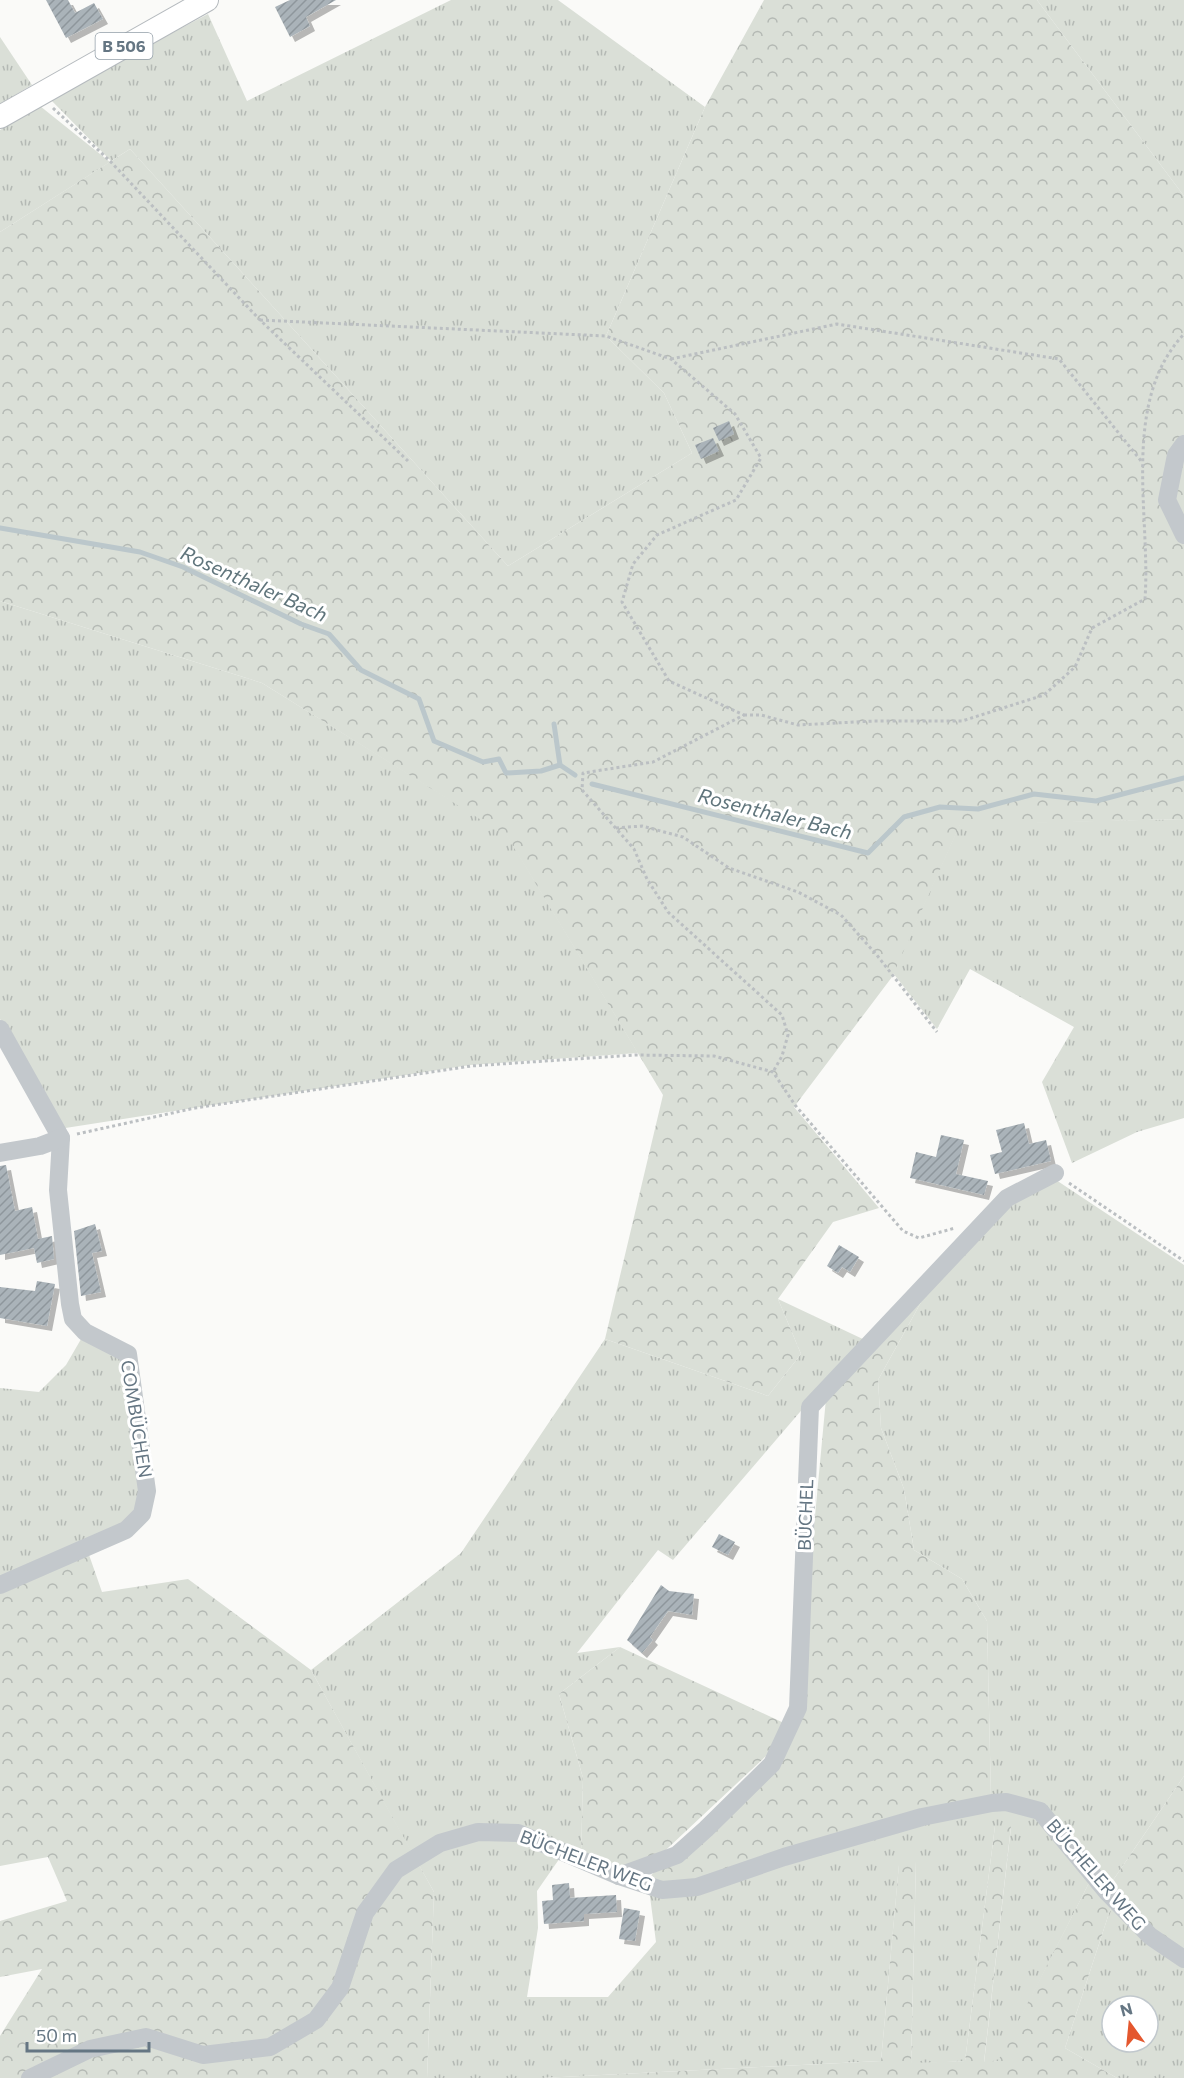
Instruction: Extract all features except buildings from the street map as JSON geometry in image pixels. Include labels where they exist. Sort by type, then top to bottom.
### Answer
[{"type":"main road","name":"B 506","points":[[0,117],[207,0]]},
{"type":"street","points":[[1184,444],[1176,455],[1167,500],[1184,535]]},
{"type":"street","points":[[0,1029],[61,1138],[40,1146],[0,1153]]},
{"type":"street","name":"COMBÜCHEN","points":[[0,1585],[126,1530],[142,1514],[147,1491],[128,1354],[85,1332],[73,1319],[58,1190],[61,1138]]},
{"type":"street","name":"BÜCHEL","points":[[619,1876],[677,1855],[706,1829],[772,1764],[798,1708],[810,1407],[1007,1198],[1055,1173]]},
{"type":"street","name":"BÜCHELER WEG","points":[[30,2078],[90,2049],[146,2037],[202,2055],[270,2047],[316,2020],[340,1988],[365,1913],[396,1870],[440,1843],[478,1832],[518,1833],[619,1876],[662,1890],[696,1887],[784,1857],[922,1817],[1006,1802],[1040,1811],[1107,1892],[1150,1936],[1184,1959]]},
{"type":"path","points":[[39,94],[110,161],[260,320],[408,461]]},
{"type":"path","points":[[260,320],[606,336],[671,359],[735,414],[761,458],[736,500],[657,535],[633,564],[622,602],[669,681],[744,715],[761,715],[798,725],[874,721],[962,721],[1044,695],[1076,668],[1092,628],[1145,599],[1147,576],[1142,501],[1143,463],[1150,396],[1171,348],[1184,334]]},
{"type":"path","points":[[671,359],[837,324],[1059,359],[1143,463]]},
{"type":"path","points":[[744,715],[653,762],[583,773],[582,790],[634,849],[646,879],[668,912],[782,1015],[788,1035],[782,1056],[773,1072]]},
{"type":"path","points":[[615,828],[642,826],[683,837],[729,868],[798,892],[841,915],[876,954],[937,1032]]},
{"type":"path","points":[[61,1138],[195,1108],[471,1066],[635,1055],[714,1056],[773,1072],[795,1105],[903,1231],[919,1238],[954,1227],[971,1236]]},
{"type":"path","points":[[1055,1173],[1184,1261]]},
{"type":"green space","points":[[451,0],[558,0],[705,107],[606,336],[664,393],[692,453],[508,566],[130,149],[111,161],[50,99],[208,14],[247,101]]},
{"type":"green space","points":[[764,0],[1037,0],[1184,196],[1184,819],[960,825],[892,977],[794,1107],[879,1208],[833,1222],[778,1299],[801,1354],[768,1396],[605,1339],[663,1095],[507,836],[262,683],[0,601],[0,232],[130,149],[508,566],[692,453],[664,393],[606,336],[705,107]]},
{"type":"green space","points":[[1037,0],[1184,0],[1184,196]]},
{"type":"green space","points":[[0,37],[32,85],[0,104]]},
{"type":"green space","points":[[40,106],[110,162],[0,232],[0,130]]},
{"type":"green space","points":[[0,601],[262,683],[507,835],[638,1053],[470,1065],[59,1129],[0,1019]]},
{"type":"green space","points":[[1184,819],[1184,1118],[1137,1132],[1072,1163],[1042,1082],[1074,1027],[970,969],[937,1029],[893,973],[960,824]]},
{"type":"green space","points":[[1053,1178],[1184,1265],[1184,1776],[1107,1889],[1042,1808],[991,1799],[987,1621],[962,1579],[914,1550],[904,1489],[881,1428],[878,1380],[930,1286],[1008,1200]]},
{"type":"green space","points":[[930,1286],[878,1380],[881,1428],[904,1489],[914,1550],[962,1579],[987,1621],[991,1799],[693,1884],[646,1880],[773,1760],[802,1710],[803,1644],[827,1388]]},
{"type":"green space","points":[[778,1299],[867,1341],[824,1384],[673,1560],[658,1550],[577,1653],[620,1647],[559,1694],[583,1778],[581,1855],[520,1831],[414,1857],[311,1670],[461,1553],[605,1339],[768,1396],[801,1354]]},
{"type":"green space","points":[[84,1334],[125,1354],[145,1489],[126,1527],[0,1582],[0,1388],[39,1392],[66,1365]]},
{"type":"green space","points":[[88,1552],[102,1592],[188,1579],[311,1670],[434,1892],[427,2078],[0,2078],[0,2036],[42,1969],[0,1977],[0,1921],[67,1901],[48,1857],[0,1866],[0,1589]]},
{"type":"green space","points":[[620,1647],[786,1724],[766,1756],[637,1877],[581,1855],[583,1778],[559,1694]]},
{"type":"green space","points":[[1184,1776],[1184,1955],[1107,1889]]},
{"type":"green space","points":[[993,1806],[1038,1814],[1092,1877],[999,2061],[984,2063],[1011,1827],[995,1826],[965,2061],[911,2064],[916,1862],[899,1865],[881,2061],[542,2078],[427,2078],[434,1892],[416,1860],[441,1845],[518,1836],[562,1855],[537,1891],[538,1928],[527,1997],[608,1997],[656,1942],[649,1889]]},
{"type":"green space","points":[[995,1826],[1011,1826],[984,2062],[998,2061],[1092,1877],[1113,1901],[1065,2048],[1117,2078],[542,2078],[881,2061],[899,1864],[916,1861],[911,2063],[965,2061]]},
{"type":"green space","points":[[1113,1901],[1184,1962],[1184,2078],[1117,2078],[1065,2048]]},
{"type":"waterway","name":"Rosenthaler Bach","points":[[0,528],[140,552],[183,567],[301,624],[329,634],[361,670],[419,699],[434,741],[483,762],[499,759],[506,773],[541,771],[560,765],[575,775]]},
{"type":"waterway","points":[[554,724],[560,765]]},
{"type":"waterway","name":"Rosenthaler Bach","points":[[592,784],[868,853],[904,817],[940,807],[978,809],[1034,794],[1096,801],[1184,778]]}]
